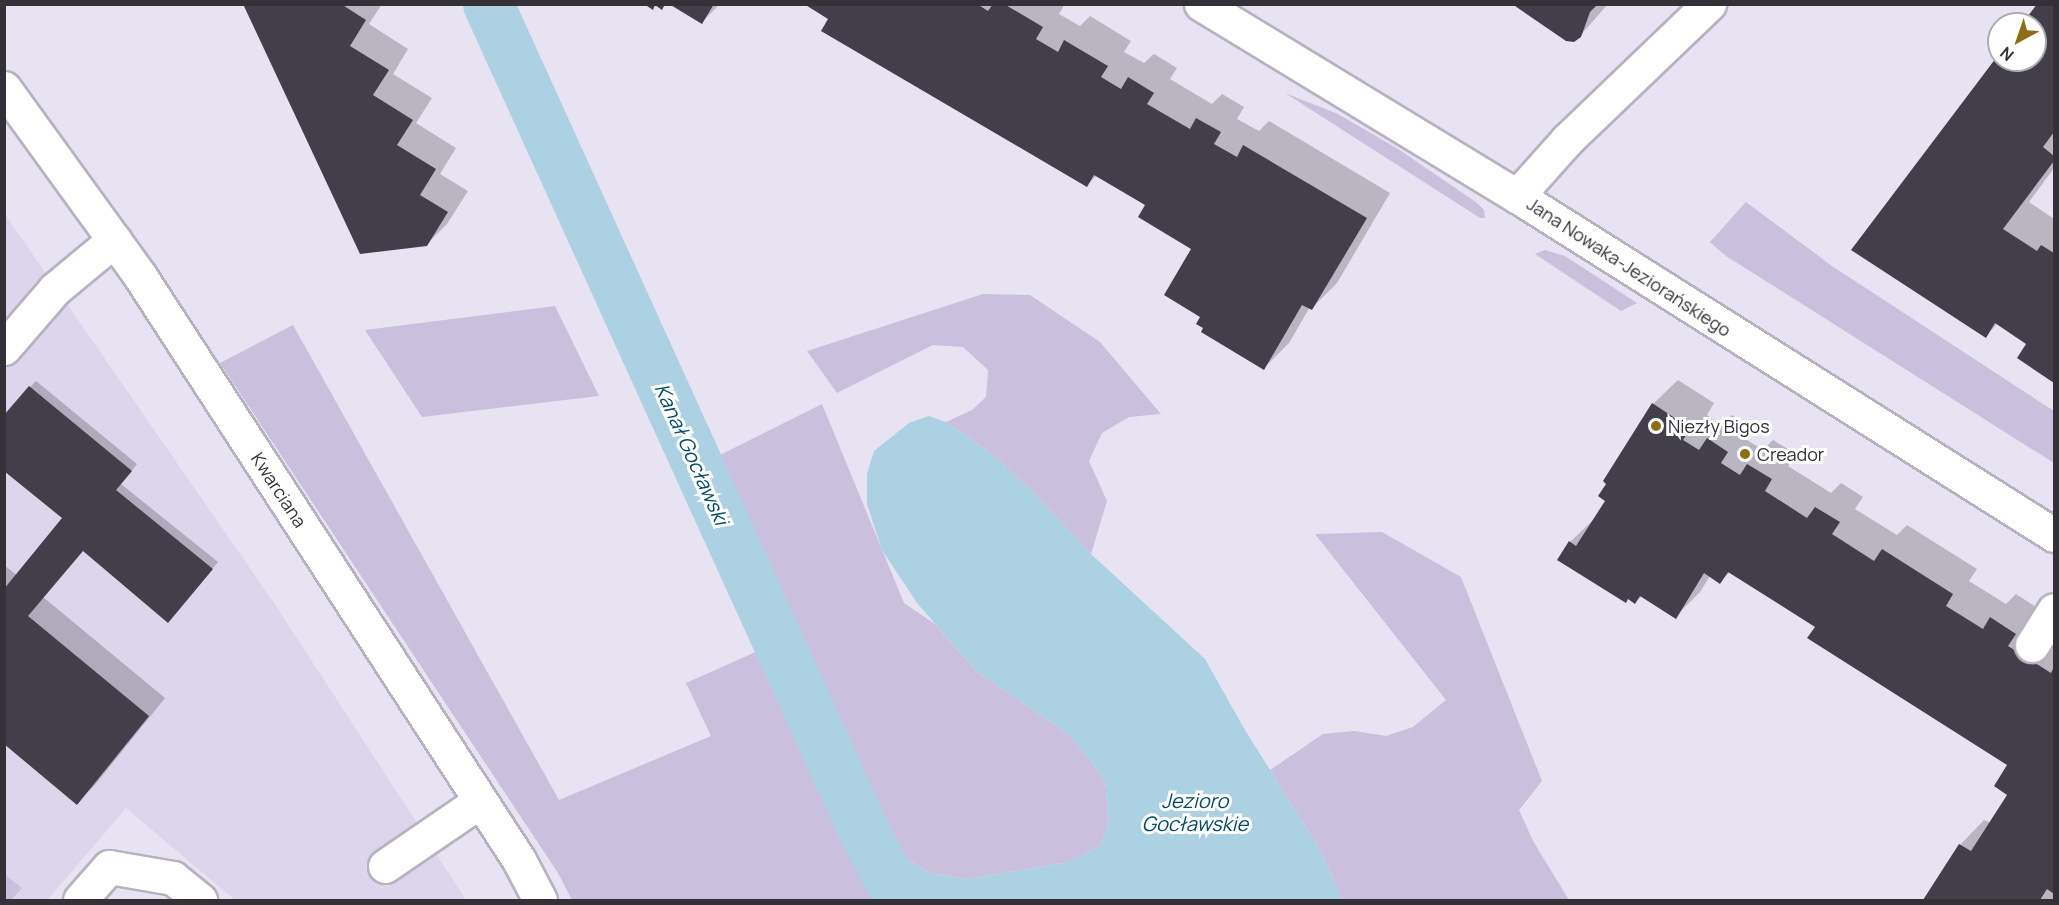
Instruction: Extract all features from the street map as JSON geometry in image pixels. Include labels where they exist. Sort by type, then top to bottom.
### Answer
[{"type":"street","name":"Jana Nowaka-Jeziorańskiego","points":[[1201,4],[1517,196],[2055,535]]},
{"type":"street","points":[[1517,196],[1567,140],[1709,4]]},
{"type":"street","name":"Kwarciana","points":[[4,88],[114,240],[519,860],[540,900]]},
{"type":"street","points":[[4,348],[55,289],[114,240]]},
{"type":"street","points":[[2032,645],[2055,610]]},
{"type":"street","points":[[385,866],[480,801]]},
{"type":"street","points":[[80,900],[109,867],[173,878],[200,900]]},
{"type":"shaded area","points":[[1285,93],[1338,114],[1398,149],[1476,202],[1484,210],[1485,218],[1480,218]]},
{"type":"shaded area","points":[[1746,202],[1832,266],[2054,411],[2054,463],[1726,256],[1710,242]]},
{"type":"shaded area","points":[[4,213],[276,606],[417,823],[409,829],[428,857],[435,852],[466,900],[235,900],[126,808],[47,900],[5,900]]},
{"type":"shaded area","points":[[1545,250],[1565,256],[1637,303],[1621,311],[1535,254]]},
{"type":"shaded area","points":[[983,294],[1030,295],[1100,342],[1161,414],[1129,417],[1102,433],[1089,461],[1107,501],[1091,554],[1031,490],[991,453],[946,422],[972,410],[986,397],[988,370],[963,347],[933,345],[837,393],[807,351]]},
{"type":"shaded area","points":[[555,306],[599,396],[422,417],[365,330]]},
{"type":"shaded area","points":[[293,325],[559,800],[711,736],[686,683],[767,647],[856,844],[887,900],[572,900],[558,873],[220,363]]},
{"type":"shaded area","points":[[822,404],[904,603],[935,624],[977,672],[1070,735],[1105,780],[1109,824],[1100,846],[1069,862],[966,879],[930,873],[898,854],[880,833],[716,457]]},
{"type":"shaded area","points":[[1382,532],[1461,577],[1542,781],[1519,810],[1533,841],[1569,900],[1342,900],[1322,853],[1270,770],[1323,734],[1354,731],[1386,736],[1413,727],[1446,700],[1315,534]]},
{"type":"shaded area","points":[[4,874],[22,888],[11,900],[5,900]]},
{"type":"water","name":"Jezioro Gocławskie","points":[[929,416],[946,422],[991,453],[1031,490],[1091,554],[1205,659],[1245,730],[1322,853],[1342,900],[887,900],[856,844],[880,833],[898,854],[930,873],[966,879],[1069,862],[1100,846],[1109,824],[1105,780],[1070,735],[977,672],[917,603],[882,550],[867,504],[867,474],[874,451],[909,423]]},
{"type":"building","points":[[243,4],[341,4],[366,20],[350,46],[389,70],[373,95],[413,120],[397,145],[436,169],[420,195],[448,212],[427,246],[360,254]]},
{"type":"building","points":[[644,4],[665,4],[662,10],[655,5],[653,10]]},
{"type":"building","points":[[669,4],[714,4],[702,24]]},
{"type":"building","points":[[804,4],[977,4],[988,11],[993,4],[1004,4],[1043,27],[1036,39],[1058,52],[1064,40],[1108,66],[1101,77],[1121,89],[1128,77],[1154,93],[1147,104],[1190,129],[1196,118],[1221,132],[1214,144],[1237,157],[1243,145],[1367,218],[1312,310],[1302,305],[1264,370],[1201,332],[1203,328],[1196,324],[1200,317],[1164,295],[1191,249],[1138,217],[1145,205],[1094,175],[1087,187],[821,31],[828,19]]},
{"type":"building","points":[[1512,4],[1598,4],[1590,12],[1581,37],[1574,42],[1566,41]]},
{"type":"building","points":[[2037,4],[2054,4],[2054,132],[2043,147],[2054,156],[2054,161],[2003,229],[2037,251],[2041,245],[2054,253],[2054,383],[2017,358],[2026,344],[1995,323],[1986,338],[1851,250],[1987,70],[1987,72],[2047,72],[2047,12],[2031,12]]},
{"type":"building","points":[[29,386],[132,471],[116,490],[213,569],[168,623],[83,551],[28,616],[149,716],[77,805],[4,744],[4,589],[62,518],[4,471],[4,415]]},
{"type":"building","points":[[1652,403],[1690,428],[1683,440],[1699,450],[1707,438],[1728,452],[1721,463],[1740,475],[1747,464],[1772,479],[1765,491],[1807,518],[1815,507],[1840,522],[1832,534],[1874,561],[1882,549],[1953,594],[1946,606],[1983,629],[1990,617],[2016,634],[2008,646],[2051,673],[2054,667],[2054,894],[2047,889],[2040,900],[1923,900],[1959,844],[1971,851],[2007,795],[1994,786],[2007,765],[1807,638],[1815,627],[1728,572],[1720,584],[1704,573],[1676,619],[1640,596],[1635,604],[1628,599],[1626,603],[1557,560],[1569,541],[1576,546],[1605,501],[1598,496],[1606,484],[1603,481]]},
{"type":"waterway","name":"Kanał Gocławski","points":[[488,4],[867,838],[901,900]]},
{"type":"place","name":"Niezły Bigos","points":[[1656,426]]},
{"type":"place","name":"Creador","points":[[1745,454]]}]
